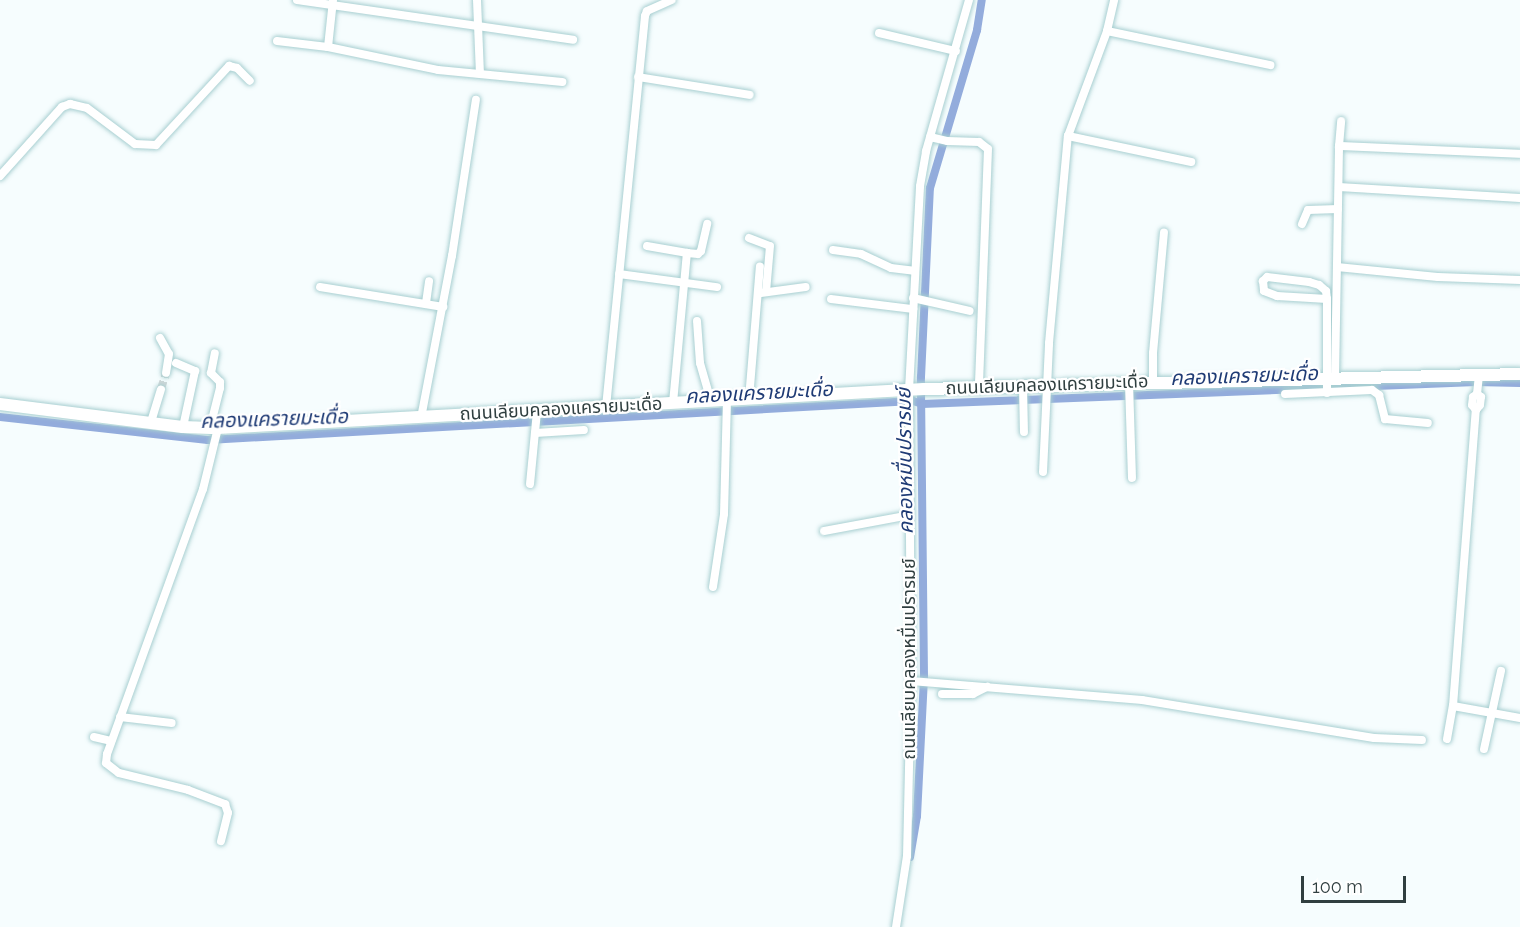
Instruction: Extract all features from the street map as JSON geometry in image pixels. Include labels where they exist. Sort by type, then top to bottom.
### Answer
[{"type":"street","points":[[297,0],[332,2],[573,40]]},
{"type":"street","points":[[477,0],[480,74]]},
{"type":"street","points":[[606,407],[638,77],[647,10],[672,0]]},
{"type":"street","name":"ถนนเลียบคลองหมื่นปรารมย์","points":[[896,927],[907,856],[916,681],[910,515],[914,394],[913,309],[921,299],[914,271],[920,186],[939,139],[956,51],[969,0]]},
{"type":"street","points":[[1043,472],[1046,392],[1068,136],[1107,31],[1114,0]]},
{"type":"street","points":[[328,47],[332,2]]},
{"type":"street","points":[[1107,31],[1270,65]]},
{"type":"street","points":[[879,33],[956,51]]},
{"type":"street","points":[[277,41],[328,47],[438,70],[562,82]]},
{"type":"street","points":[[0,176],[62,107],[70,104],[87,108],[135,144],[156,145],[229,66],[237,68],[250,81]]},
{"type":"street","points":[[638,77],[750,95]]},
{"type":"street","points":[[421,418],[443,307],[476,100]]},
{"type":"street","points":[[1328,383],[1337,267],[1341,121]]},
{"type":"street","points":[[1068,136],[1191,162]]},
{"type":"street","points":[[939,139],[979,142],[988,150],[979,387]]},
{"type":"street","points":[[1339,146],[1520,154]]},
{"type":"street","points":[[1339,187],[1520,198]]},
{"type":"street","points":[[1302,224],[1308,210],[1338,209]]},
{"type":"street","points":[[647,246],[698,254],[701,251],[707,224]]},
{"type":"street","points":[[1153,382],[1153,353],[1164,233]]},
{"type":"street","points":[[749,238],[770,246],[749,399]]},
{"type":"street","points":[[832,250],[861,254],[891,268],[914,271]]},
{"type":"street","points":[[673,403],[687,252]]},
{"type":"street","points":[[760,266],[762,293]]},
{"type":"street","points":[[1337,267],[1438,277],[1520,280]]},
{"type":"street","points":[[619,274],[717,287]]},
{"type":"street","points":[[1327,299],[1277,296],[1264,291],[1263,280],[1267,277],[1303,281],[1319,285],[1326,291],[1327,299],[1328,383]]},
{"type":"street","points":[[426,303],[429,280]]},
{"type":"street","points":[[1302,297],[1303,281]]},
{"type":"street","points":[[320,287],[443,307]]},
{"type":"street","points":[[762,293],[806,287]]},
{"type":"street","points":[[831,299],[913,309]]},
{"type":"street","points":[[921,299],[970,311]]},
{"type":"street","points":[[697,321],[700,363],[711,401]]},
{"type":"street","points":[[160,338],[169,354],[166,373]]},
{"type":"street","points":[[215,353],[211,373],[220,382],[215,433],[193,519],[111,741],[106,763],[119,773],[188,790],[225,804],[228,813],[221,841]]},
{"type":"street","points":[[176,363],[195,371],[183,426]]},
{"type":"street","name":"ถนนเลียบคลองแครายมะเดื่อ","points":[[0,404],[183,426],[215,433],[421,418],[536,422],[606,407],[711,401],[727,407],[749,399],[914,394],[979,387],[1023,393],[1130,390],[1153,382],[1328,383],[1478,378],[1520,374]]},
{"type":"street","points":[[1447,739],[1452,705],[1476,410],[1472,405],[1473,397],[1477,394],[1478,378]]},
{"type":"street","points":[[1285,394],[1328,383],[1376,392],[1385,419],[1428,423]]},
{"type":"street","points":[[151,422],[161,388]]},
{"type":"street","points":[[1130,390],[1131,478]]},
{"type":"street","points":[[1023,393],[1024,432]]},
{"type":"street","points":[[713,587],[724,514],[727,407]]},
{"type":"street","points":[[530,484],[536,422],[584,430]]},
{"type":"street","points":[[824,531],[910,515]]},
{"type":"street","points":[[1484,749],[1501,671]]},
{"type":"street","points":[[916,681],[1142,700],[1374,738],[1422,740]]},
{"type":"street","points":[[942,694],[973,694],[987,687]]},
{"type":"street","points":[[1452,705],[1520,718]]},
{"type":"street","points":[[120,717],[172,723]]},
{"type":"street","points":[[94,736],[111,741]]},
{"type":"waterway","name":"คลองหมื่นปรารมย์","points":[[910,857],[917,816],[924,677],[921,377],[930,188],[977,30],[982,0]]},
{"type":"waterway","name":"คลองแครายมะเดื่อ","points":[[0,417],[208,440],[913,401],[922,404],[1476,382],[1520,383]]},
{"type":"tunnel","points":[[161,389],[166,373]]}]
